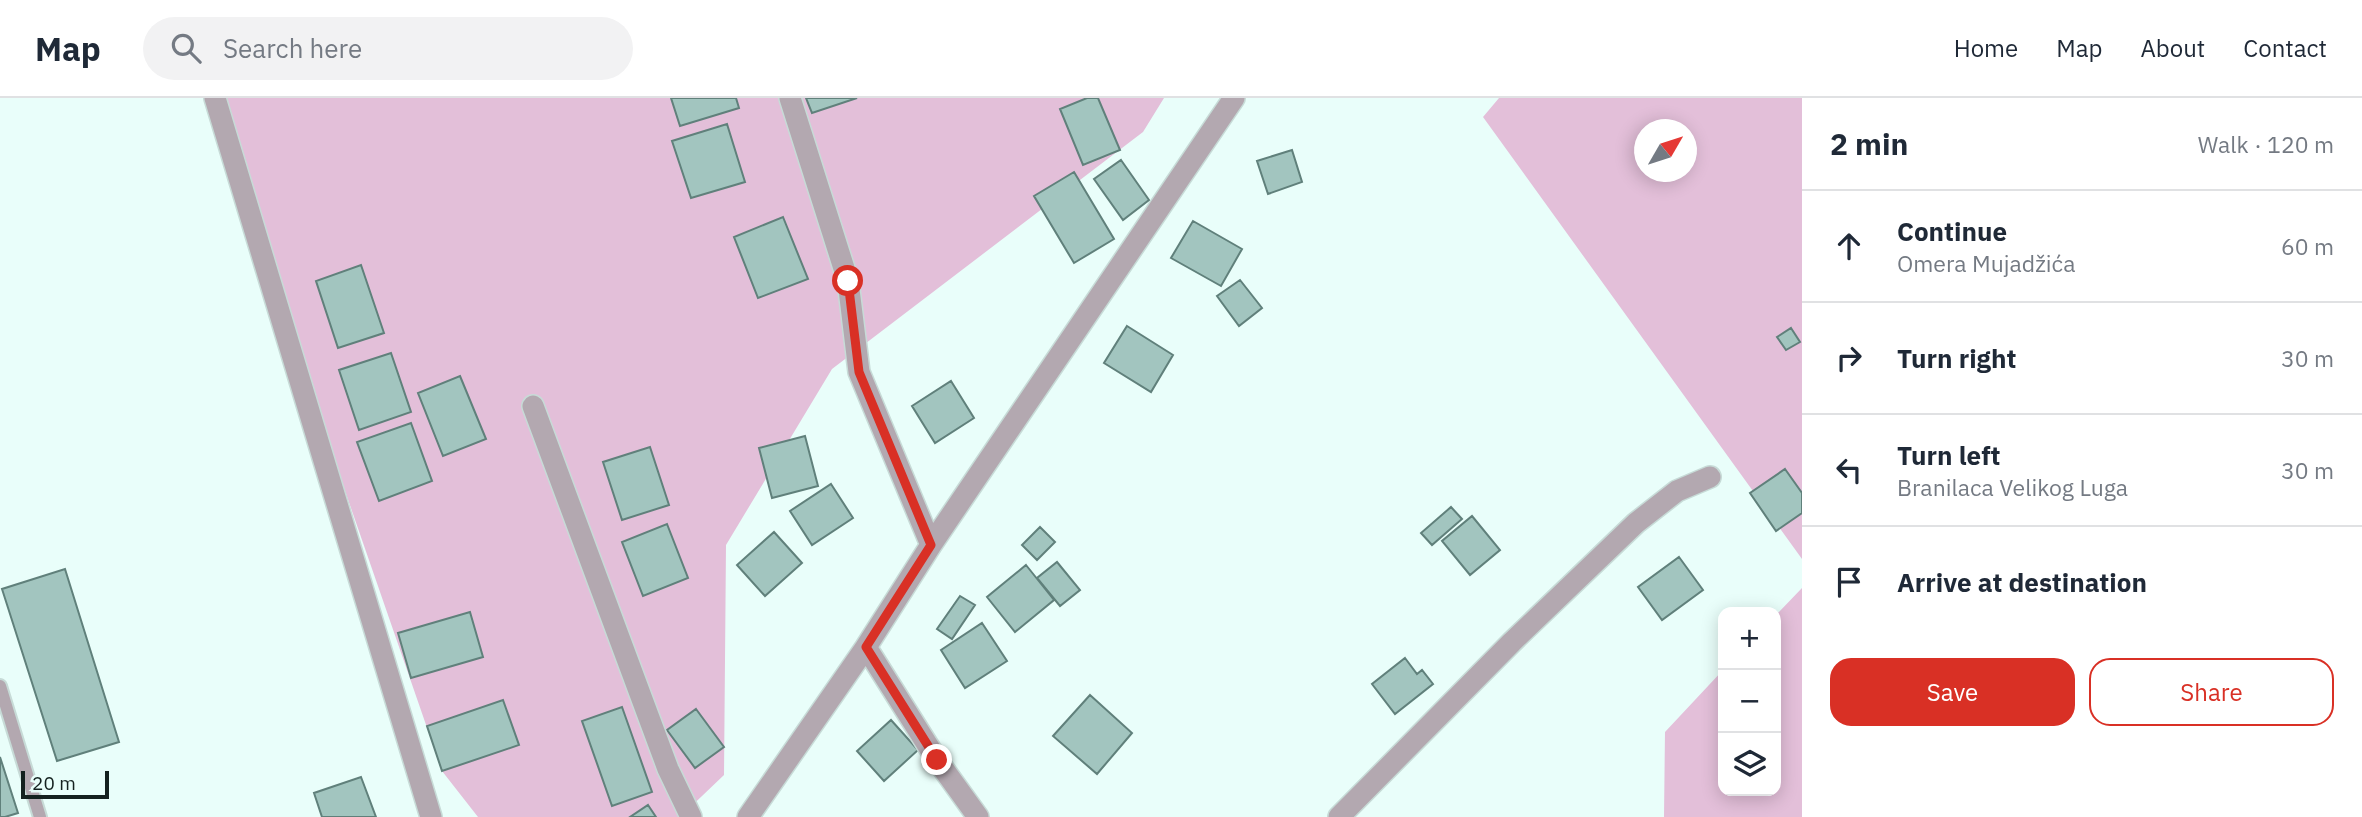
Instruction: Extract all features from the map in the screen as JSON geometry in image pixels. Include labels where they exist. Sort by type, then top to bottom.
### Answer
[{"type":"street","points":[[215,98],[430,817]]},
{"type":"street","points":[[790,98],[848,281],[859,372],[931,545]]},
{"type":"street","points":[[748,817],[866,647],[931,545],[1234,98]]},
{"type":"street","points":[[533,406],[668,769],[691,817]]},
{"type":"street","points":[[1339,817],[1512,642],[1636,523],[1677,491],[1710,477]]},
{"type":"street","points":[[866,647],[937,760],[978,817]]},
{"type":"lane","points":[[0,686],[40,817]]},
{"type":"shaded area","points":[[209,98],[1164,98],[1143,132],[832,369],[726,545],[724,775],[680,817],[478,817],[442,771]]},
{"type":"shaded area","points":[[1499,98],[1802,98],[1802,559],[1483,117]]},
{"type":"shaded area","points":[[1802,588],[1802,817],[1664,817],[1665,732],[1718,675],[1718,796],[1781,796],[1781,610]]},
{"type":"building","points":[[671,98],[736,98],[739,108],[680,126]]},
{"type":"building","points":[[806,98],[857,98],[812,113]]},
{"type":"building","points":[[1087,98],[1098,98],[1120,150],[1083,165],[1060,109]]},
{"type":"building","points":[[727,124],[745,182],[691,198],[672,141]]},
{"type":"building","points":[[1292,150],[1302,182],[1268,194],[1257,161]]},
{"type":"building","points":[[1121,160],[1149,200],[1123,220],[1094,179]]},
{"type":"building","points":[[1074,172],[1114,239],[1074,263],[1034,196]]},
{"type":"building","points":[[783,217],[808,279],[758,298],[734,237]]},
{"type":"building","points":[[1193,221],[1242,249],[1221,286],[1171,258]]},
{"type":"building","points":[[361,265],[384,333],[338,348],[316,281]]},
{"type":"building","points":[[1240,280],[1262,308],[1239,326],[1217,296]]},
{"type":"building","points":[[1127,326],[1173,355],[1151,392],[1104,363]]},
{"type":"building","points":[[1791,328],[1800,342],[1786,350],[1777,337]]},
{"type":"building","points":[[391,353],[411,412],[359,430],[339,370]]},
{"type":"building","points":[[460,376],[486,439],[443,456],[418,393]]},
{"type":"building","points":[[951,381],[974,418],[935,443],[912,406]]},
{"type":"building","points":[[411,423],[432,481],[379,501],[357,442]]},
{"type":"building","points":[[805,436],[818,486],[772,498],[759,448]]},
{"type":"building","points":[[650,447],[669,505],[622,520],[603,462]]},
{"type":"building","points":[[1785,469],[1802,493],[1802,513],[1776,531],[1750,493]]},
{"type":"building","points":[[831,484],[853,518],[812,545],[790,511]]},
{"type":"building","points":[[1451,507],[1462,519],[1432,545],[1421,533]]},
{"type":"building","points":[[1472,516],[1500,550],[1470,575],[1442,541]]},
{"type":"building","points":[[667,524],[688,578],[643,596],[622,542]]},
{"type":"building","points":[[1040,527],[1055,542],[1037,560],[1022,545]]},
{"type":"building","points":[[774,532],[802,563],[765,596],[737,565]]},
{"type":"building","points":[[1679,557],[1703,590],[1662,620],[1638,587]]},
{"type":"building","points":[[1057,562],[1080,590],[1060,606],[1037,578]]},
{"type":"building","points":[[1026,565],[1054,600],[1015,632],[987,597]]},
{"type":"building","points":[[65,569],[119,742],[57,761],[2,589]]},
{"type":"building","points":[[960,596],[975,605],[952,639],[937,629]]},
{"type":"building","points":[[470,612],[483,657],[411,678],[398,633]]},
{"type":"building","points":[[982,623],[1007,661],[965,688],[941,650]]},
{"type":"building","points":[[1405,658],[1417,674],[1422,670],[1433,684],[1395,714],[1372,684]]},
{"type":"building","points":[[1090,695],[1132,733],[1097,774],[1053,736]]},
{"type":"building","points":[[503,700],[519,745],[442,771],[427,726]]},
{"type":"building","points":[[622,707],[652,792],[612,806],[582,721]]},
{"type":"building","points":[[696,709],[724,747],[695,768],[667,730]]},
{"type":"building","points":[[891,720],[918,750],[884,781],[857,751]]},
{"type":"building","points":[[0,757],[18,813],[5,817],[0,817]]},
{"type":"building","points":[[361,777],[376,817],[322,817],[314,793]]},
{"type":"building","points":[[648,805],[656,817],[630,817]]},
{"type":"route","points":[[848,281],[859,372],[931,545],[866,647],[937,760]]}]
